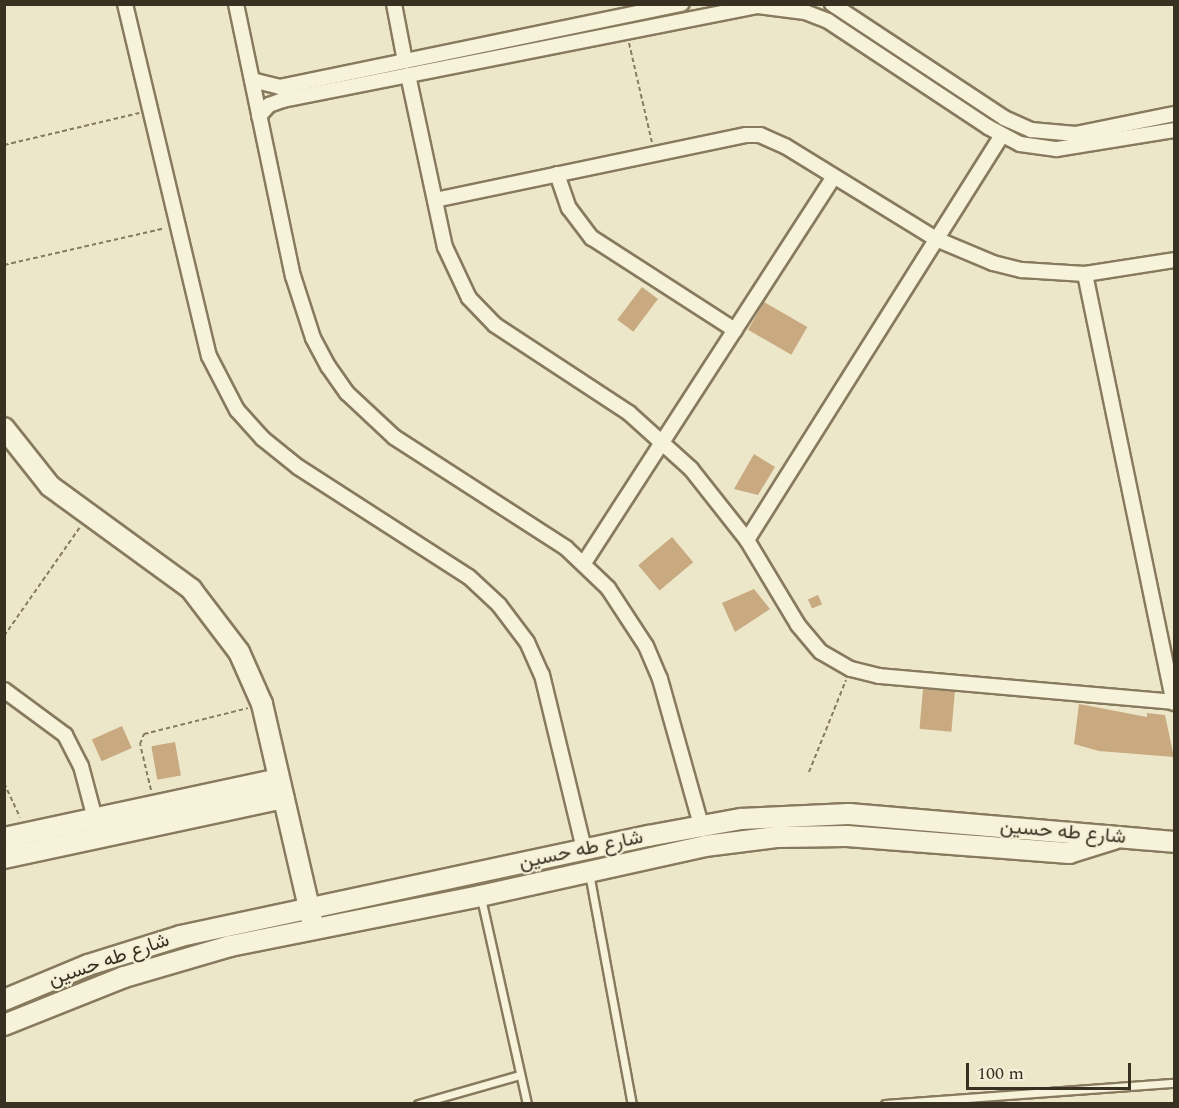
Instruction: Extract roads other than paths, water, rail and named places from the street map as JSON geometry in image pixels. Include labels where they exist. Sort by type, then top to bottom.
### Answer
[{"type":"main road","points":[[4,428],[33,469],[88,515],[171,572],[209,608],[240,652],[262,704],[314,929]]},
{"type":"main road","points":[[4,838],[25,833],[98,828],[281,789]]},
{"type":"main road","points":[[4,858],[98,828],[156,806],[281,789]]},
{"type":"main road","name":"شارع طه حسين","points":[[4,1000],[77,969],[151,944],[701,825],[777,816],[849,814],[1174,842]]},
{"type":"main road","name":"شارع طه حسين","points":[[4,1025],[159,966],[314,929],[480,896],[705,846],[812,836],[1069,853],[1119,837]]},
{"type":"street","points":[[125,4],[148,111],[209,356],[237,410],[262,438],[298,467],[469,577],[500,604],[527,642],[545,686],[584,849]]},
{"type":"street","points":[[236,4],[301,308],[313,338],[347,393],[394,437],[584,563],[608,588],[646,646],[660,679],[701,825]]},
{"type":"street","points":[[394,4],[406,68],[451,265],[481,312],[628,413],[663,441],[718,501],[747,540],[808,639],[851,669],[879,676],[1174,702],[1085,274]]},
{"type":"street","points":[[259,116],[276,102],[406,68],[682,4]]},
{"type":"street","points":[[832,4],[1004,118],[1031,130],[1076,134],[1174,114]]},
{"type":"street","points":[[252,80],[280,87],[627,31],[758,6],[806,12],[828,21],[1001,135],[1020,144],[1057,149],[1174,129]]},
{"type":"street","points":[[435,200],[654,154],[760,135],[774,139],[936,239],[1002,265],[1085,274],[1174,260]]},
{"type":"street","points":[[747,540],[1001,135]]},
{"type":"street","points":[[556,174],[569,208],[592,238],[735,330]]},
{"type":"street","points":[[584,563],[834,177]]},
{"type":"street","points":[[4,690],[65,735],[81,766],[98,828]]},
{"type":"lane","points":[[588,871],[632,1104]]},
{"type":"lane","points":[[480,896],[526,1104]]},
{"type":"lane","points":[[418,1104],[520,1075]]},
{"type":"lane","points":[[885,1104],[1174,1083]]}]
